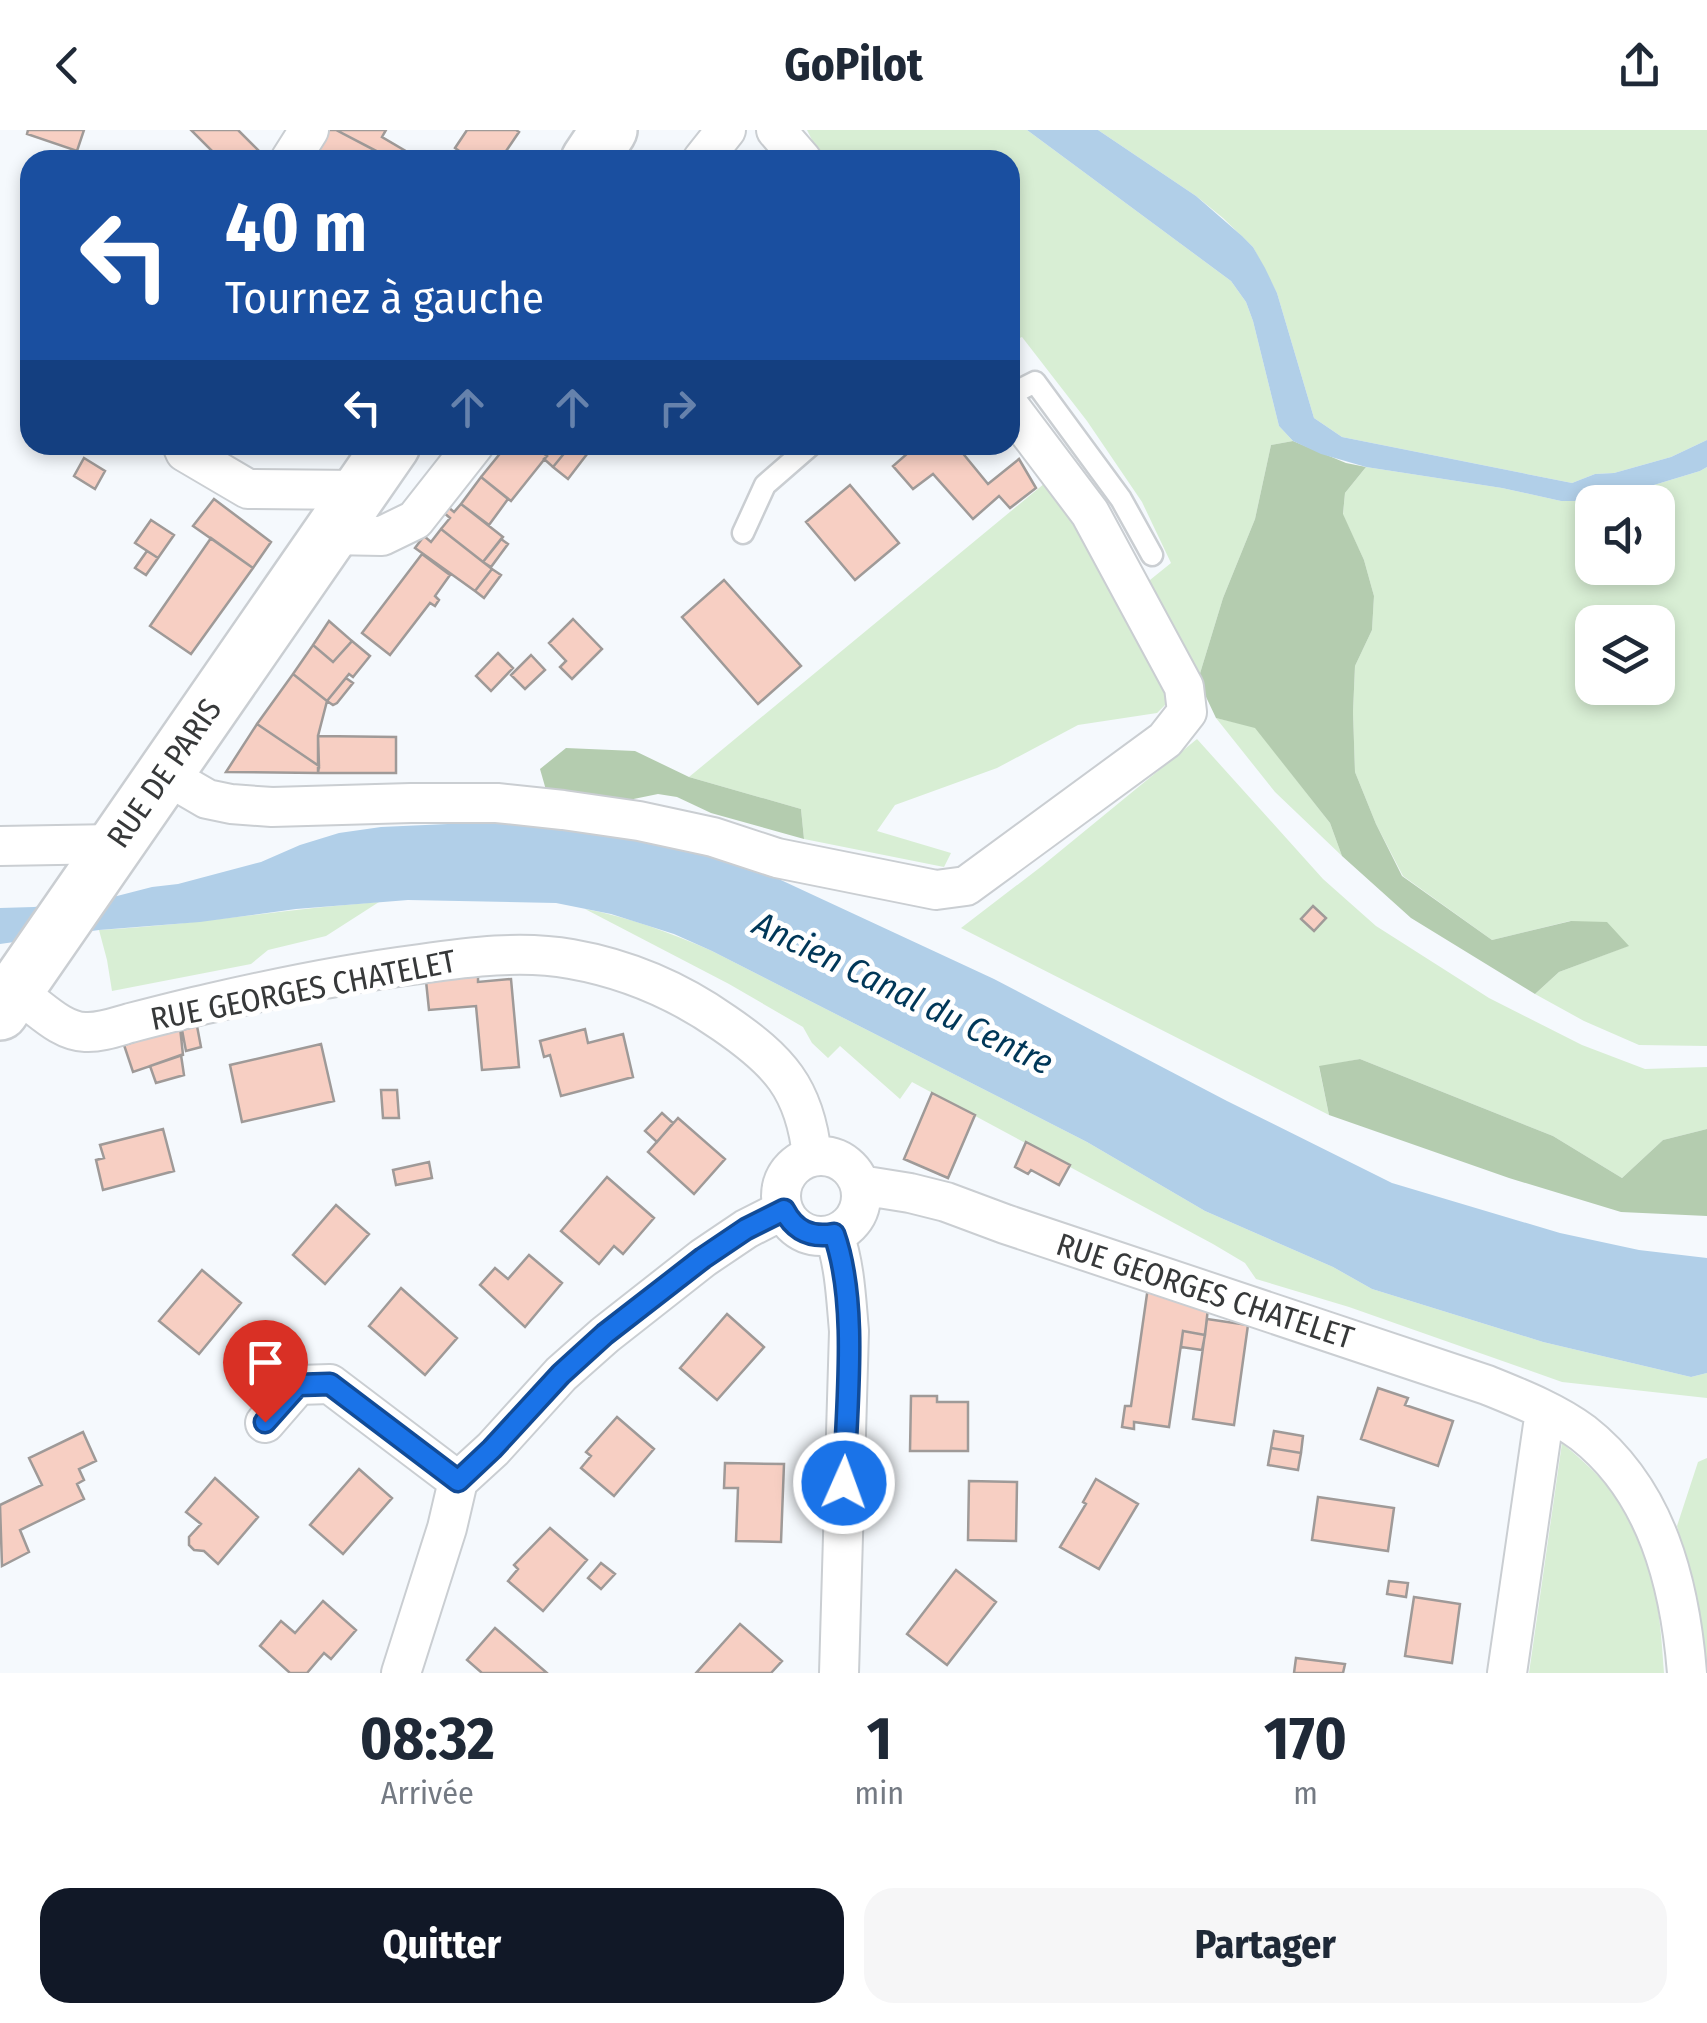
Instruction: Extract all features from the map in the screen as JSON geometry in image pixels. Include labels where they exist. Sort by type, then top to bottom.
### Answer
[{"type":"main road","name":"RUE DE PARIS","points":[[12,994],[385,455]]},
{"type":"street","points":[[710,150],[726,130]]},
{"type":"street","points":[[776,130],[793,150]]},
{"type":"street","points":[[164,774],[206,799],[231,804],[272,807],[497,803],[562,810],[713,836],[777,858],[936,890],[966,886],[1165,740],[1187,712],[1184,687],[1090,513],[1020,420]]},
{"type":"street","points":[[190,455],[248,489],[360,490]]},
{"type":"street","points":[[329,535],[382,536],[415,520],[466,455]]},
{"type":"street","points":[[0,846],[104,860]]},
{"type":"street","name":"RUE GEORGES CHATELET","points":[[12,994],[66,1029],[86,1032],[373,970],[485,956],[568,958],[644,978],[674,991],[744,1037],[769,1058],[796,1094],[812,1156]]},
{"type":"street","points":[[824,1155],[847,1164],[860,1186],[862,1198],[854,1220],[834,1234],[822,1236],[798,1229],[784,1210],[783,1183],[799,1162],[812,1156],[824,1155]]},
{"type":"street","name":"RUE GEORGES CHATELET","points":[[860,1186],[946,1202],[1487,1385],[1580,1431],[1628,1479],[1648,1511],[1668,1558],[1682,1619],[1687,1673]]},
{"type":"street","points":[[401,1673],[458,1481],[605,1334],[703,1258],[746,1229],[784,1210]]},
{"type":"street","points":[[834,1234],[846,1285],[848,1331],[839,1673]]},
{"type":"street","points":[[265,1422],[298,1385],[330,1384],[458,1481]]},
{"type":"street","points":[[1507,1673],[1546,1411]]},
{"type":"lane","points":[[1020,390],[1035,382],[1121,499],[1152,554]]},
{"type":"lane","points":[[743,532],[765,484],[798,455]]},
{"type":"green space","points":[[807,130],[1027,130],[1231,281],[1246,302],[1253,321],[1279,426],[1293,441],[1271,445],[1255,519],[1223,598],[1198,680],[1145,584],[1171,563],[1142,502],[1087,421],[1020,338],[1020,150],[819,150]]},
{"type":"green space","points":[[1098,130],[1707,130],[1707,440],[1671,457],[1572,483],[1342,437],[1314,418],[1277,293],[1253,247],[1196,196]]},
{"type":"green space","points":[[1293,441],[1366,467],[1345,493],[1343,514],[1364,560],[1374,596],[1372,630],[1355,666],[1355,772],[1402,876],[1492,940],[1571,921],[1607,922],[1629,946],[1559,972],[1535,994],[1411,918],[1342,856],[1330,823],[1255,728],[1216,718],[1198,680],[1223,598],[1255,519],[1271,445]]},
{"type":"green space","points":[[1366,467],[1575,501],[1575,585],[1675,585],[1675,485],[1654,485],[1707,467],[1707,1046],[1639,1045],[1535,994],[1559,972],[1628,946],[1570,921],[1492,940],[1403,876],[1355,772],[1355,666],[1372,630],[1374,596],[1364,560],[1343,515],[1345,493]]},
{"type":"green space","points":[[1045,483],[1126,603],[1165,676],[1168,702],[1157,713],[1078,725],[997,768],[895,805],[877,831],[951,853],[944,867],[804,839],[801,809],[689,777]]},
{"type":"green space","points":[[1216,718],[1255,727],[1330,823],[1342,856],[1275,792]]},
{"type":"green space","points":[[1197,739],[1323,879],[1376,926],[1489,998],[1582,1045],[1645,1069],[1707,1067],[1707,1129],[1663,1140],[1622,1178],[1553,1136],[1360,1059],[1319,1067],[1329,1115],[961,928]]},
{"type":"green space","points":[[566,748],[635,751],[689,777],[801,809],[804,839],[711,813],[677,797],[658,794],[614,803],[546,790],[540,769]]},
{"type":"green space","points":[[379,902],[326,936],[268,950],[251,964],[112,991],[99,930]]},
{"type":"green space","points":[[585,909],[650,926],[712,951],[1087,1142],[1205,1211],[1333,1267],[1372,1289],[1543,1342],[1691,1377],[1707,1373],[1707,1398],[1562,1382],[1349,1307],[1256,1279],[1245,1263],[1213,1244],[912,1082],[900,1099],[840,1046],[828,1058],[812,1043],[803,1027]]},
{"type":"green space","points":[[1360,1059],[1553,1136],[1622,1178],[1663,1140],[1707,1129],[1707,1216],[1621,1212],[1509,1178],[1329,1115],[1319,1066]]},
{"type":"green space","points":[[1562,1443],[1607,1486],[1638,1534],[1657,1602],[1664,1673],[1529,1673]]},
{"type":"green space","points":[[1707,1458],[1707,1673],[1697,1597],[1677,1526],[1698,1462]]},
{"type":"water","points":[[1027,130],[1098,130],[1196,196],[1242,236],[1253,247],[1277,293],[1314,418],[1342,437],[1572,483],[1671,457],[1707,440],[1707,467],[1654,485],[1575,485],[1575,501],[1561,501],[1366,467],[1321,454],[1293,441],[1279,426],[1253,321],[1246,302],[1231,281]]},
{"type":"water","name":"Ancien Canal du Centre","points":[[492,822],[625,830],[753,867],[994,979],[1392,1183],[1560,1233],[1639,1250],[1707,1258],[1707,1373],[1691,1377],[1543,1342],[1372,1289],[1333,1267],[1205,1211],[1087,1142],[712,951],[611,914],[556,903],[408,900],[99,930],[0,944],[0,908],[117,896],[178,884],[261,862],[339,833]]},
{"type":"building","points":[[28,130],[84,130],[77,150],[27,134]]},
{"type":"building","points":[[191,130],[238,130],[258,150],[211,150]]},
{"type":"building","points":[[326,130],[336,130],[374,150],[315,150]]},
{"type":"building","points":[[336,130],[386,130],[382,137],[404,150],[374,150]]},
{"type":"building","points":[[467,130],[519,132],[507,150],[455,148]]},
{"type":"building","points":[[499,455],[547,456],[511,501],[481,477]]},
{"type":"building","points":[[563,455],[553,467],[544,459]]},
{"type":"building","points":[[563,455],[586,455],[568,479],[553,467]]},
{"type":"building","points":[[906,455],[964,455],[988,484],[1019,459],[1036,488],[1010,508],[999,496],[973,519],[933,474],[913,489],[893,466]]},
{"type":"building","points":[[84,458],[105,471],[95,489],[74,476]]},
{"type":"building","points":[[481,477],[508,499],[489,525],[461,504]]},
{"type":"building","points":[[850,485],[899,543],[855,580],[806,522]]},
{"type":"building","points":[[214,499],[271,542],[253,568],[193,526]]},
{"type":"building","points":[[461,504],[503,537],[483,562],[441,529],[450,518],[443,512],[448,507],[454,512]]},
{"type":"building","points":[[151,520],[174,535],[158,558],[135,543]]},
{"type":"building","points":[[441,529],[492,569],[475,591],[415,548],[424,536],[431,542]]},
{"type":"building","points":[[211,538],[253,568],[191,654],[150,626]]},
{"type":"building","points":[[501,539],[508,544],[491,567],[483,562]]},
{"type":"building","points":[[147,551],[158,558],[146,575],[135,568]]},
{"type":"building","points":[[422,554],[450,575],[435,596],[439,600],[435,606],[430,603],[390,655],[362,633]]},
{"type":"building","points":[[492,569],[501,575],[484,598],[475,591]]},
{"type":"building","points":[[724,580],[801,666],[758,704],[682,617]]},
{"type":"building","points":[[573,619],[602,649],[572,679],[560,667],[566,661],[549,643]]},
{"type":"building","points":[[329,621],[352,641],[333,662],[313,645]]},
{"type":"building","points":[[352,641],[370,656],[327,701],[293,674],[313,645],[333,662]]},
{"type":"building","points":[[498,653],[513,668],[491,691],[476,676]]},
{"type":"building","points":[[531,655],[545,670],[525,689],[511,675]]},
{"type":"building","points":[[293,674],[327,701],[318,736],[319,766],[257,724]]},
{"type":"building","points":[[346,678],[353,683],[333,705],[327,701]]},
{"type":"building","points":[[257,724],[319,766],[318,773],[226,772]]},
{"type":"building","points":[[318,736],[396,737],[396,773],[318,773]]},
{"type":"building","points":[[1313,906],[1326,918],[1314,931],[1301,919]]},
{"type":"building","points":[[478,976],[478,982],[511,979],[519,1067],[482,1070],[476,1006],[429,1010],[426,981]]},
{"type":"building","points":[[197,1026],[201,1047],[186,1051],[182,1030]]},
{"type":"building","points":[[180,1027],[183,1055],[133,1072],[124,1045]]},
{"type":"building","points":[[585,1029],[588,1043],[623,1034],[633,1077],[561,1096],[550,1055],[544,1057],[540,1041]]},
{"type":"building","points":[[321,1044],[334,1101],[242,1122],[230,1065]]},
{"type":"building","points":[[181,1055],[184,1075],[156,1083],[150,1066]]},
{"type":"building","points":[[381,1090],[397,1090],[399,1118],[383,1118]]},
{"type":"building","points":[[932,1093],[975,1115],[948,1178],[904,1159]]},
{"type":"building","points":[[662,1113],[673,1123],[657,1142],[645,1131]]},
{"type":"building","points":[[678,1118],[725,1159],[694,1194],[648,1152]]},
{"type":"building","points":[[163,1129],[174,1171],[103,1190],[96,1160],[104,1158],[100,1145]]},
{"type":"building","points":[[1026,1142],[1070,1165],[1059,1185],[1031,1170],[1028,1174],[1015,1167]]},
{"type":"building","points":[[429,1162],[432,1178],[396,1185],[393,1170]]},
{"type":"building","points":[[607,1177],[654,1218],[623,1254],[614,1246],[599,1264],[561,1231]]},
{"type":"building","points":[[336,1205],[369,1234],[325,1284],[293,1255]]},
{"type":"building","points":[[529,1255],[562,1283],[525,1327],[480,1285],[495,1268],[508,1279]]},
{"type":"building","points":[[202,1270],[241,1303],[199,1354],[159,1321]]},
{"type":"building","points":[[1148,1287],[1208,1308],[1205,1335],[1183,1331],[1169,1427],[1134,1422],[1134,1429],[1122,1427],[1125,1406],[1131,1406]]},
{"type":"building","points":[[401,1288],[457,1338],[425,1375],[369,1326]]},
{"type":"building","points":[[727,1314],[764,1347],[717,1400],[680,1368]]},
{"type":"building","points":[[1207,1319],[1248,1325],[1234,1425],[1193,1419]]},
{"type":"building","points":[[1183,1331],[1205,1335],[1202,1350],[1181,1347]]},
{"type":"building","points":[[1378,1388],[1408,1398],[1405,1405],[1453,1421],[1438,1466],[1361,1439]]},
{"type":"building","points":[[911,1396],[937,1396],[937,1402],[968,1402],[968,1451],[910,1451]]},
{"type":"building","points":[[617,1417],[654,1449],[614,1496],[581,1468],[591,1456],[586,1452]]},
{"type":"building","points":[[1274,1431],[1303,1436],[1301,1453],[1271,1448]]},
{"type":"building","points":[[83,1432],[96,1461],[79,1469],[84,1480],[77,1484],[84,1499],[20,1530],[29,1552],[2,1566],[0,1505],[42,1485],[29,1458]]},
{"type":"building","points":[[1271,1448],[1301,1453],[1298,1470],[1268,1465]]},
{"type":"building","points":[[725,1463],[784,1464],[781,1542],[736,1541],[738,1488],[724,1488]]},
{"type":"building","points":[[359,1469],[392,1498],[343,1554],[310,1525]]},
{"type":"building","points":[[215,1478],[258,1517],[218,1564],[204,1551],[189,1545],[189,1537],[201,1524],[186,1512]]},
{"type":"building","points":[[1096,1479],[1138,1504],[1099,1569],[1060,1547]]},
{"type":"building","points":[[969,1481],[1017,1482],[1016,1541],[968,1540]]},
{"type":"building","points":[[1318,1497],[1394,1508],[1388,1551],[1312,1540]]},
{"type":"building","points":[[550,1528],[587,1560],[543,1611],[508,1581],[518,1569],[514,1565]]},
{"type":"building","points":[[601,1563],[615,1574],[601,1589],[588,1578]]},
{"type":"building","points":[[956,1570],[996,1602],[947,1665],[907,1634]]},
{"type":"building","points":[[1389,1581],[1408,1583],[1406,1597],[1387,1594]]},
{"type":"building","points":[[1414,1597],[1460,1604],[1452,1663],[1405,1656]]},
{"type":"building","points":[[323,1601],[356,1630],[331,1659],[324,1653],[307,1673],[290,1673],[260,1646],[281,1621],[295,1633]]},
{"type":"building","points":[[740,1624],[782,1661],[771,1673],[696,1673]]},
{"type":"building","points":[[495,1628],[547,1673],[482,1673],[467,1660]]},
{"type":"building","points":[[1296,1658],[1345,1664],[1343,1673],[1294,1673]]},
{"type":"route","points":[[265,1422],[298,1385],[330,1384],[458,1481],[605,1334],[703,1258],[746,1229],[784,1210],[798,1229],[822,1236],[834,1234],[840,1252],[848,1331],[844,1483]]}]
